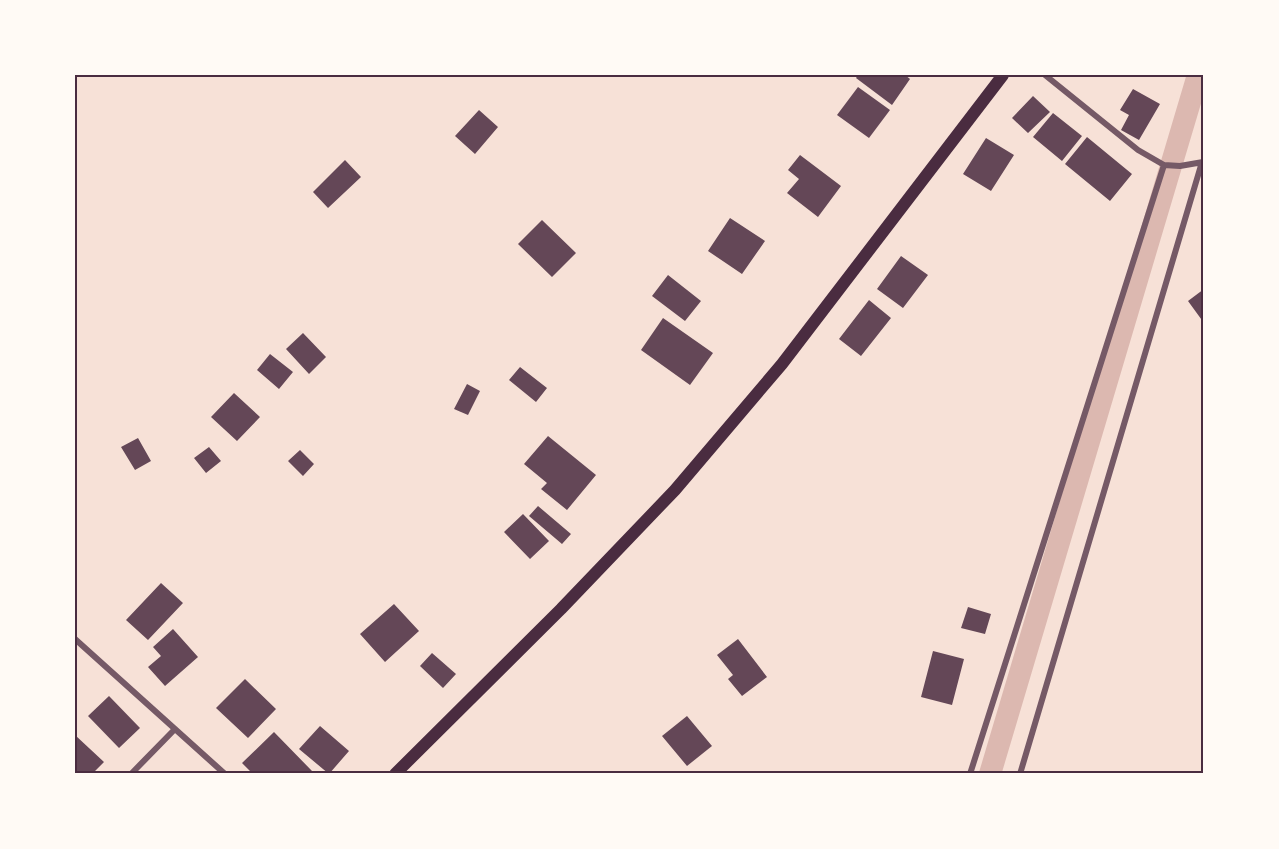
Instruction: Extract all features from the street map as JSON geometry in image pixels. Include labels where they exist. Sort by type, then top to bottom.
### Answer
[{"type":"main road","points":[[395,774],[561,609],[675,490],[782,364],[1003,75]]},
{"type":"street","points":[[1020,774],[1203,162],[1180,166],[1166,165],[1138,150],[1045,75]]},
{"type":"street","points":[[970,774],[1166,165]]},
{"type":"street","points":[[75,639],[225,774]]},
{"type":"street","points":[[131,774],[175,729]]},
{"type":"building","points":[[858,75],[905,75],[910,79],[892,105],[856,78]]},
{"type":"building","points":[[858,87],[890,110],[869,138],[837,115]]},
{"type":"building","points":[[1133,89],[1160,104],[1139,140],[1121,130],[1129,115],[1120,110]]},
{"type":"building","points":[[1033,96],[1050,112],[1028,133],[1012,118]]},
{"type":"building","points":[[479,110],[498,127],[475,154],[455,136]]},
{"type":"building","points":[[1053,113],[1082,136],[1062,161],[1033,137]]},
{"type":"building","points":[[1087,137],[1132,174],[1110,201],[1065,164]]},
{"type":"building","points":[[986,138],[1014,155],[991,191],[963,174]]},
{"type":"building","points":[[800,155],[841,186],[818,217],[787,193],[799,179],[788,170]]},
{"type":"building","points":[[345,160],[361,177],[328,208],[313,192]]},
{"type":"building","points":[[730,218],[765,241],[742,274],[708,251]]},
{"type":"building","points":[[542,220],[576,253],[552,277],[518,244]]},
{"type":"building","points":[[901,256],[928,275],[903,308],[877,289]]},
{"type":"building","points":[[668,275],[701,301],[685,321],[652,296]]},
{"type":"building","points":[[1204,289],[1204,323],[1188,301]]},
{"type":"building","points":[[869,300],[891,318],[861,356],[839,339]]},
{"type":"building","points":[[663,318],[713,353],[690,385],[641,350]]},
{"type":"building","points":[[303,333],[326,357],[309,374],[286,349]]},
{"type":"building","points":[[270,354],[293,372],[279,389],[257,370]]},
{"type":"building","points":[[520,367],[547,388],[536,402],[509,380]]},
{"type":"building","points":[[467,384],[480,391],[468,415],[454,409]]},
{"type":"building","points":[[234,393],[260,417],[237,441],[211,417]]},
{"type":"building","points":[[548,436],[596,475],[567,510],[541,489],[547,483],[524,464]]},
{"type":"building","points":[[138,438],[151,461],[135,470],[121,447]]},
{"type":"building","points":[[209,447],[221,461],[206,473],[194,458]]},
{"type":"building","points":[[300,450],[314,464],[303,476],[288,461]]},
{"type":"building","points":[[538,506],[571,534],[562,544],[529,516]]},
{"type":"building","points":[[523,514],[549,541],[530,559],[504,532]]},
{"type":"building","points":[[161,583],[183,603],[148,640],[126,620]]},
{"type":"building","points":[[394,604],[419,631],[385,662],[360,634]]},
{"type":"building","points":[[968,607],[991,614],[985,634],[961,628]]},
{"type":"building","points":[[173,629],[198,657],[165,686],[148,667],[161,656],[153,647]]},
{"type":"building","points":[[738,639],[767,677],[742,696],[728,679],[733,675],[717,655]]},
{"type":"building","points":[[933,651],[964,659],[952,705],[921,697]]},
{"type":"building","points":[[432,653],[456,674],[443,688],[420,666]]},
{"type":"building","points":[[245,679],[276,709],[248,738],[216,708]]},
{"type":"building","points":[[109,696],[140,728],[119,748],[88,716]]},
{"type":"building","points":[[687,716],[712,746],[687,766],[662,736]]},
{"type":"building","points":[[320,726],[349,751],[329,774],[299,749]]},
{"type":"building","points":[[274,732],[312,771],[310,774],[253,774],[242,763]]},
{"type":"building","points":[[75,735],[104,762],[92,774],[75,774]]},
{"type":"waterway","points":[[990,774],[1198,75]]}]
